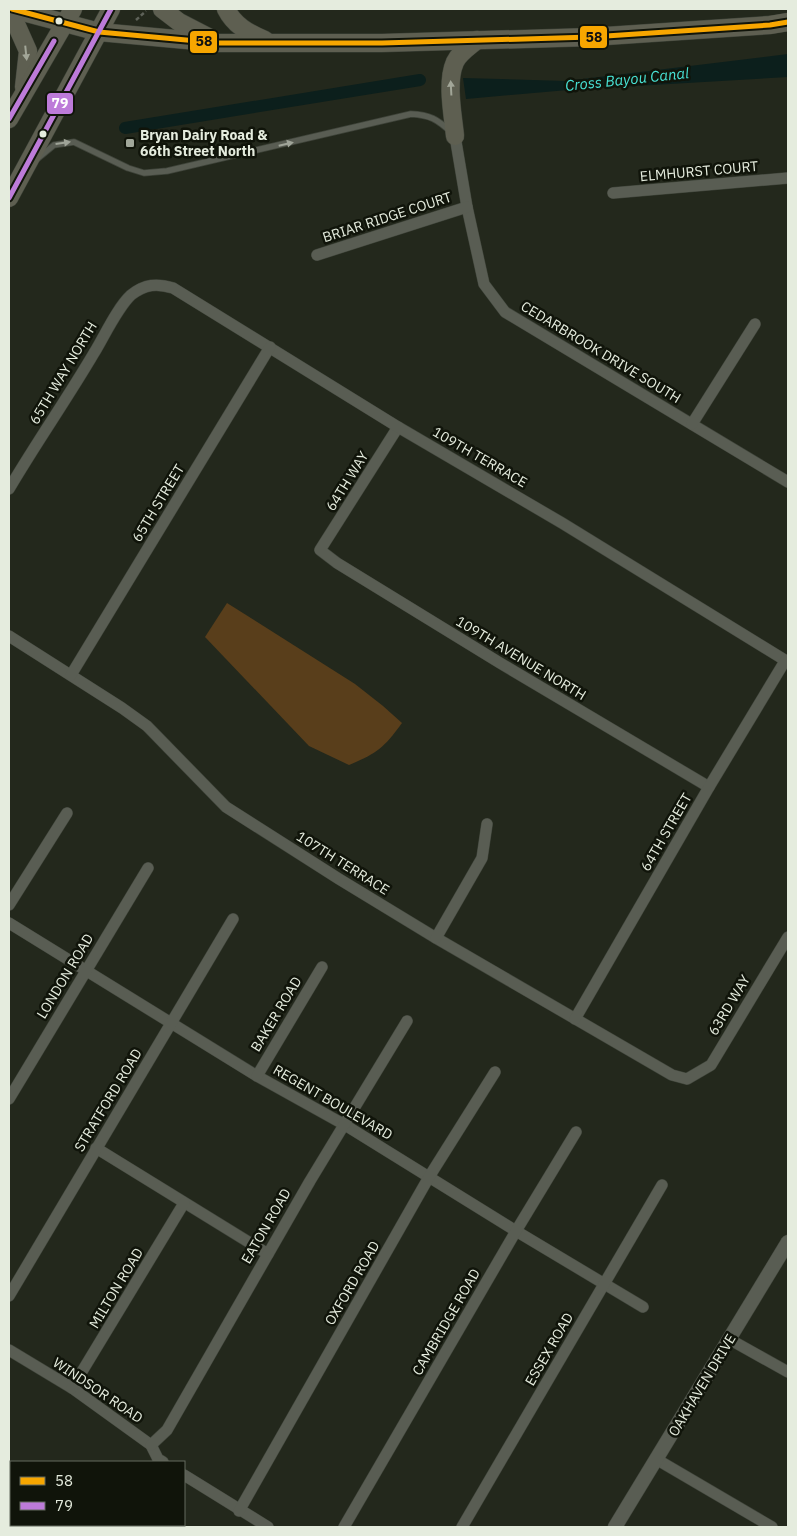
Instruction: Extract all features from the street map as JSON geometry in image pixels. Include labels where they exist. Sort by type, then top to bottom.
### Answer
[{"type":"main road","points":[[12,9],[70,16],[98,32],[219,43],[382,43],[591,37],[770,25],[788,22]]},
{"type":"main road","points":[[9,198],[112,9]]},
{"type":"main road","points":[[226,9],[231,19],[246,32],[270,43]]},
{"type":"main road","points":[[154,10],[219,43]]},
{"type":"main road","points":[[9,119],[70,16]]},
{"type":"main road","points":[[9,19],[16,24],[28,51],[24,92]]},
{"type":"main road","points":[[455,136],[450,81],[454,62],[462,52],[477,40]]},
{"type":"street","name":"CEDARBROOK DRIVE SOUTH","points":[[455,136],[467,207],[484,284],[505,312],[788,482]]},
{"type":"street","name":"ELMHURST COURT","points":[[613,193],[788,178]]},
{"type":"street","name":"BRIAR RIDGE COURT","points":[[317,255],[467,207]]},
{"type":"street","name":"109TH TERRACE","points":[[154,284],[173,288],[398,427],[562,523],[787,662]]},
{"type":"street","name":"65TH WAY NORTH","points":[[10,483],[130,296],[145,286],[154,284]]},
{"type":"street","points":[[692,424],[755,324]]},
{"type":"street","name":"65TH STREET","points":[[71,676],[270,347]]},
{"type":"street","name":"64TH WAY","points":[[320,550],[398,427]]},
{"type":"street","name":"109TH AVENUE NORTH","points":[[320,550],[337,563],[500,663],[709,787]]},
{"type":"street","name":"107TH TERRACE","points":[[9,636],[147,726],[226,807],[436,938],[672,1075],[687,1079]]},
{"type":"street","name":"64TH STREET","points":[[575,1019],[709,787],[787,662]]},
{"type":"street","points":[[9,906],[67,813]]},
{"type":"street","points":[[436,938],[482,858],[487,824]]},
{"type":"street","name":"LONDON ROAD","points":[[9,1099],[148,868]]},
{"type":"street","name":"STRATFORD ROAD","points":[[9,1296],[233,919]]},
{"type":"street","name":"REGENT BOULEVARD","points":[[9,923],[257,1076],[345,1125],[643,1307]]},
{"type":"street","name":"63RD WAY","points":[[687,1079],[711,1065],[788,937]]},
{"type":"street","name":"BAKER ROAD","points":[[257,1076],[322,967]]},
{"type":"street","name":"EATON ROAD","points":[[151,1445],[167,1430],[310,1181],[407,1021]]},
{"type":"street","name":"OXFORD ROAD","points":[[239,1511],[429,1177],[495,1072]]},
{"type":"street","name":"CAMBRIDGE ROAD","points":[[344,1527],[516,1231],[576,1132]]},
{"type":"street","points":[[96,1148],[268,1254]]},
{"type":"street","name":"ESSEX ROAD","points":[[462,1527],[662,1185]]},
{"type":"street","name":"MILTON ROAD","points":[[72,1388],[184,1203]]},
{"type":"street","name":"OAKHAVEN DRIVE","points":[[615,1527],[788,1242]]},
{"type":"street","points":[[729,1339],[788,1372]]},
{"type":"street","name":"WINDSOR ROAD","points":[[9,1350],[72,1388],[151,1445],[158,1459],[161,1461]]},
{"type":"street","points":[[656,1459],[772,1527]]},
{"type":"street","points":[[185,1476],[239,1511],[268,1527]]},
{"type":"lane","points":[[24,170],[54,145],[74,142],[128,168],[144,173],[167,171],[410,114],[425,115],[438,120],[455,136]]},
{"type":"path","points":[[136,20],[154,10]]},
{"type":"shaded area","points":[[227,603],[355,684],[383,706],[402,723],[390,739],[379,749],[349,765],[309,746],[205,637]]},
{"type":"water","points":[[788,54],[788,77],[568,90],[466,99],[463,78],[566,81]]},
{"type":"waterway","name":"Cross Bayou Canal","points":[[125,128],[420,80]]},
{"type":"transit line","name":"58","points":[[12,9],[99,32],[219,43],[382,43],[591,37],[770,25],[788,22]]},
{"type":"transit line","name":"79","points":[[9,198],[111,9]]},
{"type":"transit line","name":"79","points":[[9,119],[54,41]]},
{"type":"place","name":"Bryan Dairy Road & 66th Street North","points":[[130,143]]}]
